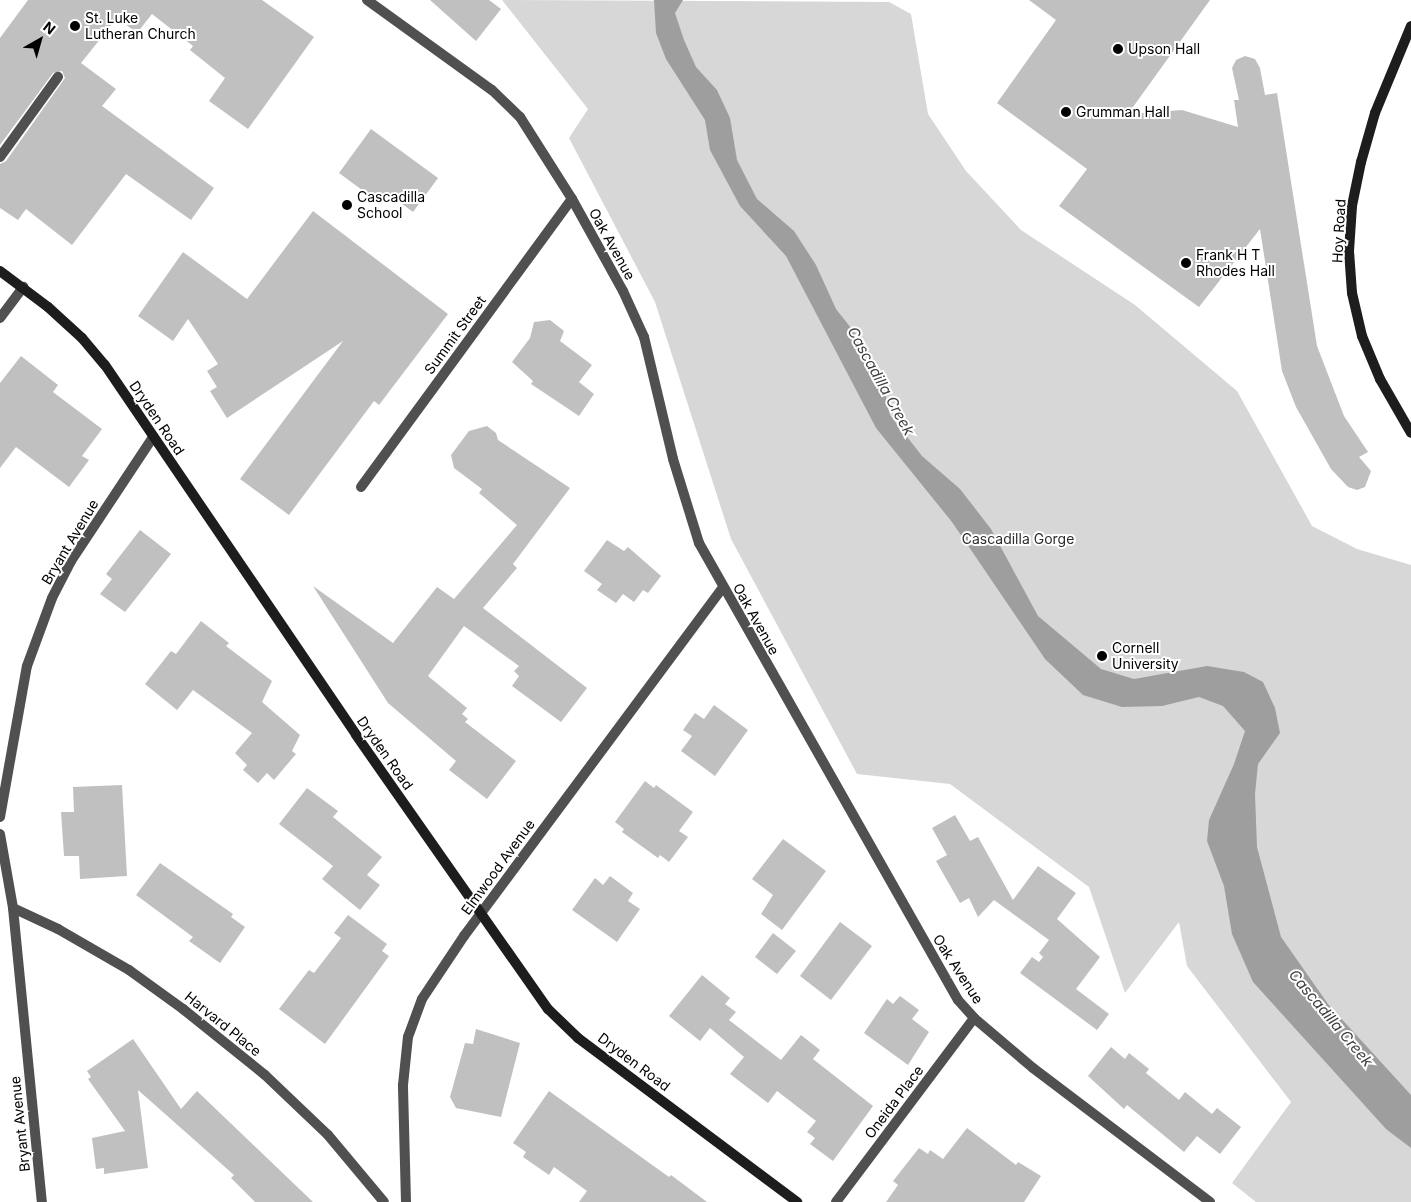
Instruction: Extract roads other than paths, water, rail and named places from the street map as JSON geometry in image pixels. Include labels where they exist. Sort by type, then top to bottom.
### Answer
[{"type":"street","name":"Oak Avenue","points":[[367,0],[508,105],[520,117],[572,199],[623,292],[644,337],[673,459],[699,543],[722,588],[944,978],[974,1018],[1033,1068],[1210,1202]]},
{"type":"street","name":"Hoy Road","points":[[1411,26],[1375,113],[1361,162],[1352,206],[1349,251],[1352,293],[1362,336],[1380,379],[1411,433]]},
{"type":"street","points":[[0,157],[58,77]]},
{"type":"street","name":"Summit Street","points":[[361,487],[572,199]]},
{"type":"street","name":"Dryden Road","points":[[0,270],[82,338],[105,365],[531,989],[578,1038],[798,1202]]},
{"type":"street","points":[[0,318],[23,288]]},
{"type":"street","name":"Bryant Avenue","points":[[0,817],[27,666],[52,598],[71,561],[153,437]]},
{"type":"street","name":"Elmwood Avenue","points":[[406,1202],[403,1085],[408,1037],[422,999],[436,975],[722,588]]},
{"type":"street","name":"Bryant Avenue","points":[[0,834],[13,908],[42,1202]]},
{"type":"street","name":"Harvard Place","points":[[13,908],[58,928],[129,970],[184,1008],[265,1075],[328,1135],[384,1202]]},
{"type":"street","name":"Oneida Place","points":[[836,1202],[974,1018]]},
{"type":"water","name":"Cascadilla Creek","points":[[654,0],[683,0],[675,13],[684,40],[696,67],[717,90],[730,118],[737,160],[757,199],[794,231],[816,265],[836,309],[866,347],[882,378],[890,415],[922,456],[960,489],[991,529],[1038,616],[1101,669],[1134,679],[1207,666],[1244,672],[1263,682],[1275,708],[1280,733],[1258,764],[1255,794],[1257,847],[1281,937],[1328,1004],[1411,1095],[1411,1148],[1386,1129],[1253,982],[1232,934],[1224,886],[1207,841],[1209,820],[1234,764],[1245,731],[1223,706],[1199,697],[1162,706],[1122,707],[1083,695],[1045,659],[952,522],[876,428],[786,256],[740,206],[710,150],[705,120],[666,59],[656,33]]},
{"type":"place","name":"St. Luke Lutheran Church","points":[[75,26]]},
{"type":"place","name":"Upson Hall","points":[[1118,49]]},
{"type":"place","name":"Grumman Hall","points":[[1066,112]]},
{"type":"place","name":"Cascadilla School","points":[[347,205]]},
{"type":"place","name":"Frank H T Rhodes Hall","points":[[1186,263]]},
{"type":"place","name":"Cornell University","points":[[1102,656]]},
{"type":"park label","name":"Cascadilla Gorge","points":[[1018,539]]}]
